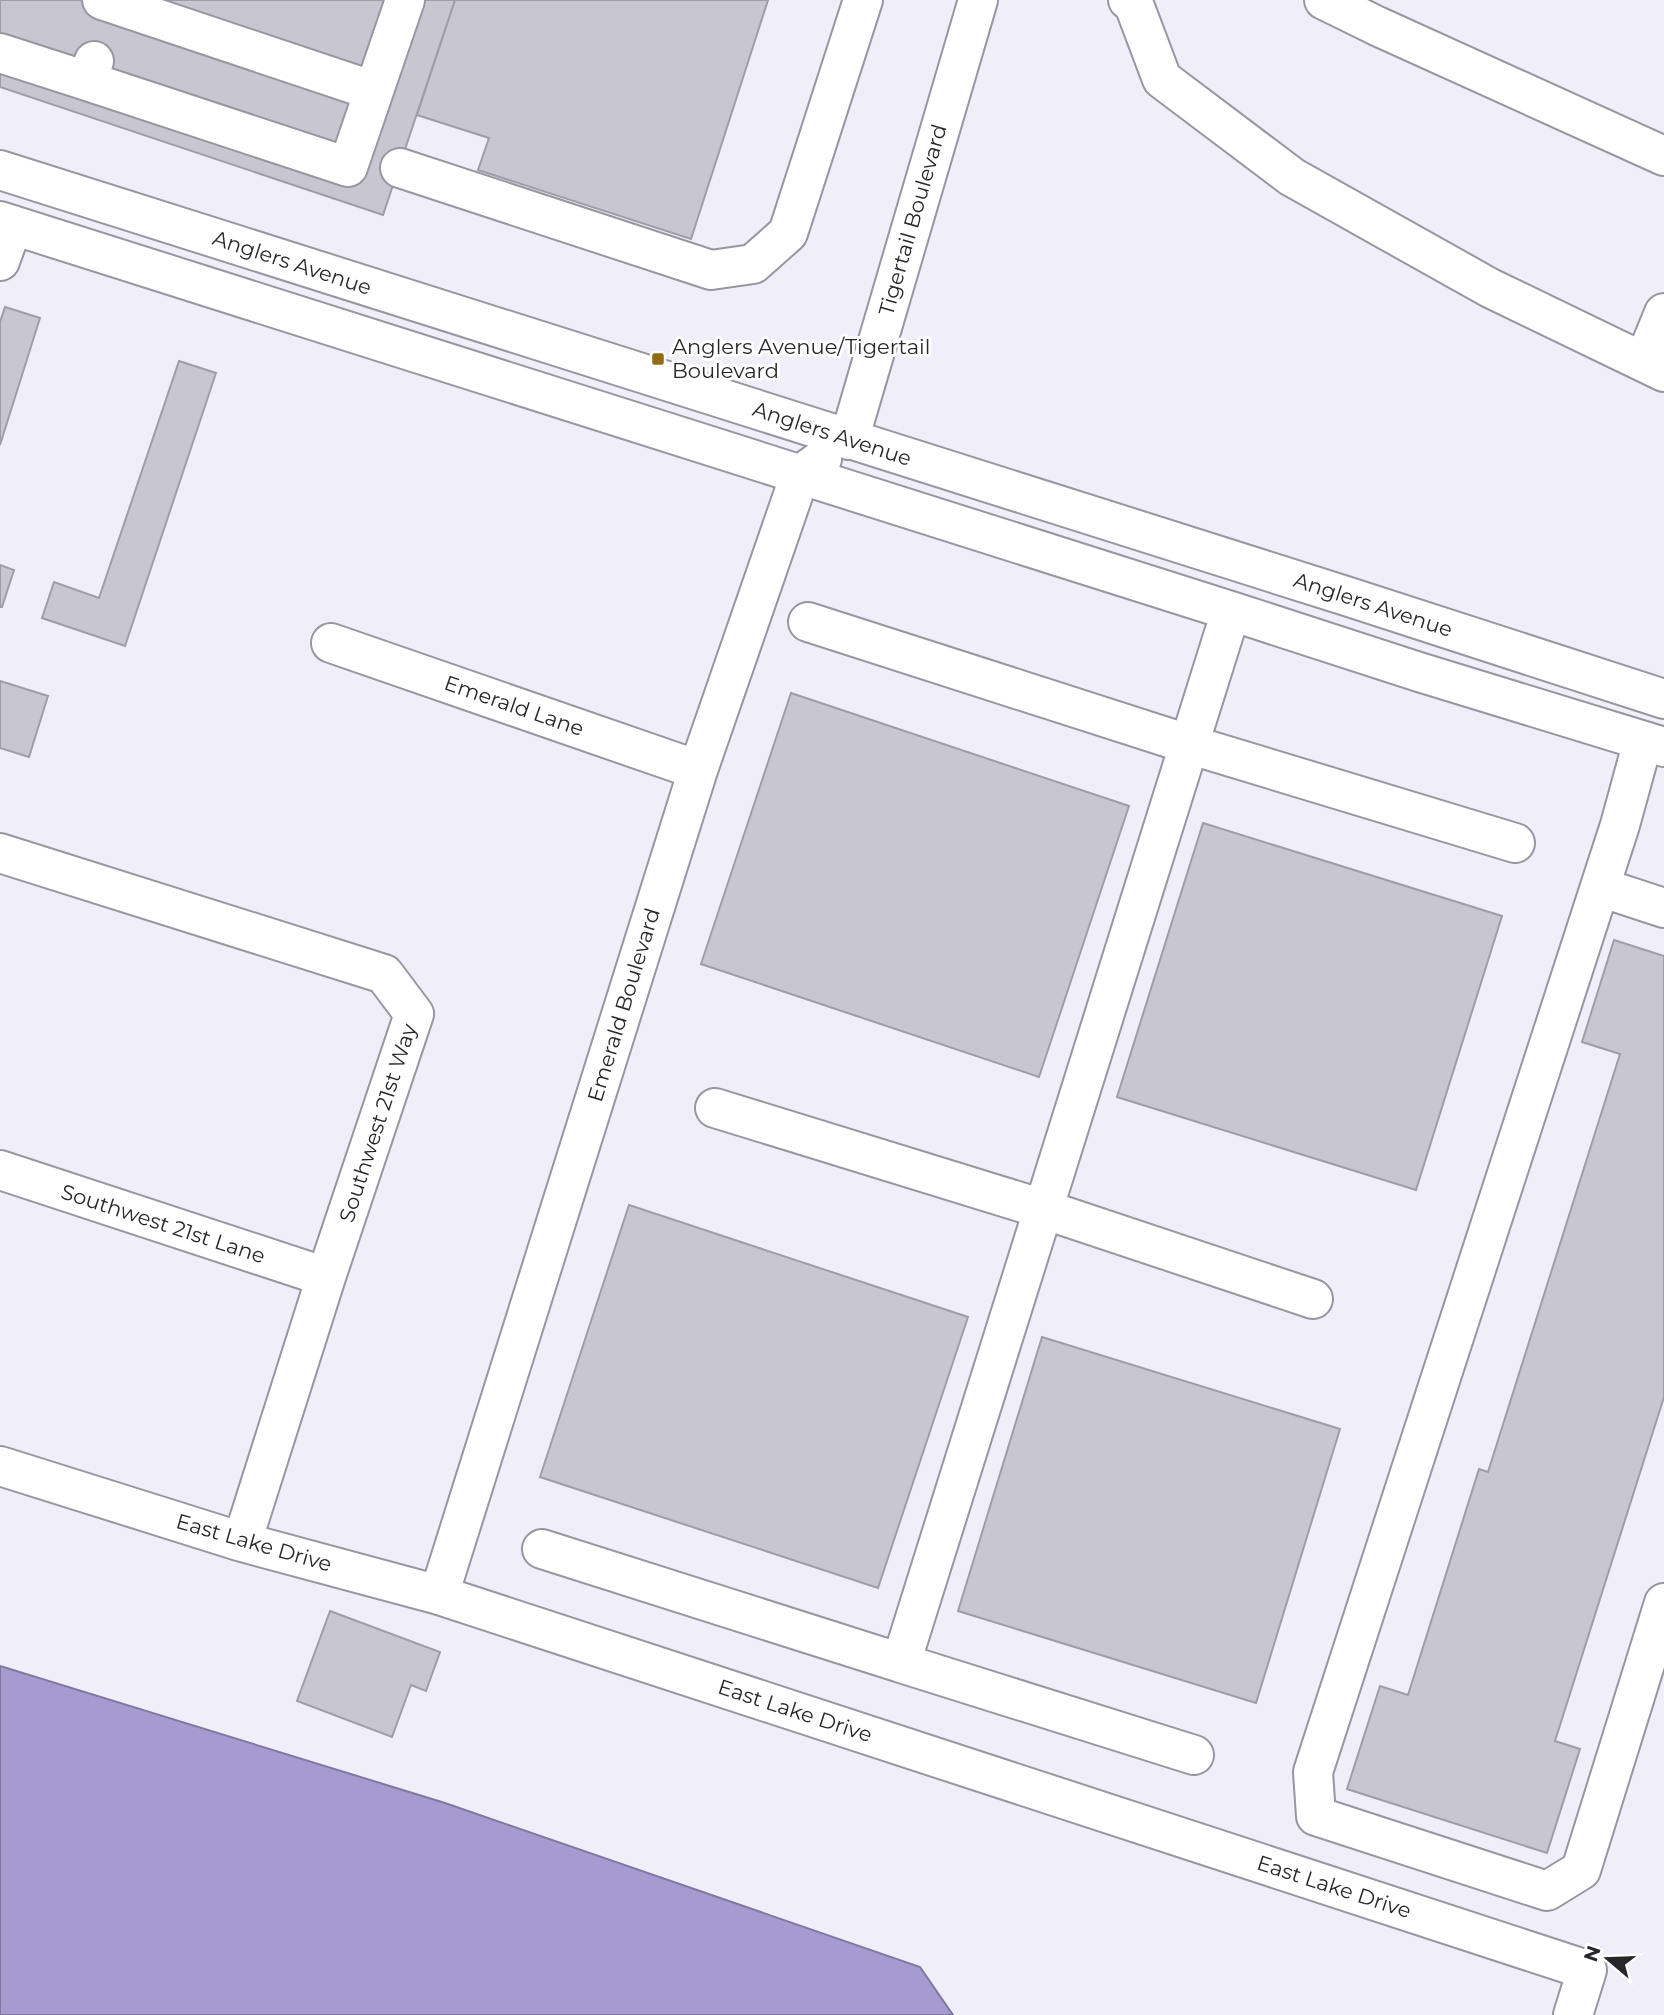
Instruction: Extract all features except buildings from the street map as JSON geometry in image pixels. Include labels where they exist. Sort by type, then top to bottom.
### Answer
[{"type":"street","points":[[102,0],[374,91]]},
{"type":"street","points":[[0,53],[90,71],[348,167],[405,0]]},
{"type":"street","points":[[400,168],[711,270],[753,264],[788,233],[863,0]]},
{"type":"street","name":"Tigertail Boulevard","points":[[849,440],[978,0]]},
{"type":"street","points":[[1324,0],[1664,156]]},
{"type":"street","points":[[1132,1],[1162,79],[1292,177],[1490,288],[1654,367],[1664,313]]},
{"type":"street","name":"Anglers Avenue","points":[[0,170],[1664,699]]},
{"type":"street","points":[[0,261],[6,223],[1419,672],[1654,744],[1620,825],[1313,1772],[1316,1816],[1546,1891],[1581,1870],[1664,1603]]},
{"type":"street","points":[[800,475],[849,440]]},
{"type":"street","name":"Emerald Boulevard","points":[[439,1595],[698,770],[800,475]]},
{"type":"street","points":[[901,1663],[1231,611]]},
{"type":"street","points":[[807,622],[1188,744],[1515,843]]},
{"type":"street","name":"Emerald Lane","points":[[331,643],[698,770]]},
{"type":"street","name":"Southwest 21st Way","points":[[0,853],[384,974],[414,1014],[326,1277],[242,1542]]},
{"type":"street","points":[[1600,887],[1664,908]]},
{"type":"street","points":[[715,1108],[1043,1209],[1312,1299]]},
{"type":"street","name":"Southwest 21st Lane","points":[[0,1170],[326,1277]]},
{"type":"street","name":"East Lake Drive","points":[[0,1466],[242,1542],[439,1595],[1587,1970],[1573,2015]]},
{"type":"street","points":[[542,1549],[1194,1755]]},
{"type":"shaded area","points":[[0,1666],[445,1803],[920,1967],[953,2015],[0,2015]]},
{"type":"place","name":"Anglers Avenue/Tigertail Boulevard","points":[[658,359]]}]
